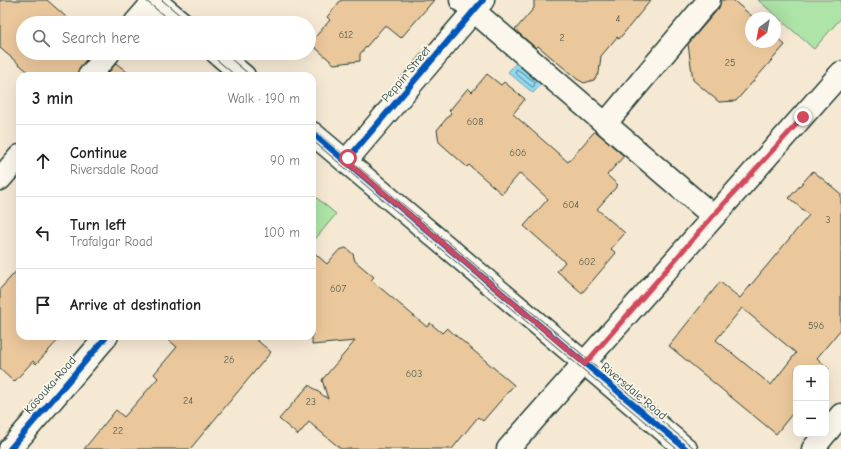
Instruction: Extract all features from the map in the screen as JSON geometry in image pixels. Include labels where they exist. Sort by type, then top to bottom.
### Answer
[{"type":"main road","points":[[141,16],[155,0],[174,16]]},
{"type":"main road","points":[[606,123],[709,0]]},
{"type":"main road","points":[[473,4],[713,216]]},
{"type":"main road","name":"Peppin Street","points":[[346,161],[473,4]]},
{"type":"main road","points":[[92,72],[103,60]]},
{"type":"main road","points":[[225,60],[239,72]]},
{"type":"main road","points":[[508,449],[585,364],[713,216],[841,73]]},
{"type":"main road","name":"Riversdale Road","points":[[316,136],[686,449]]},
{"type":"main road","points":[[0,179],[16,161]]},
{"type":"main road","name":"Kasouka Road","points":[[10,449],[104,340]]},
{"type":"main road","points":[[829,430],[841,415]]},
{"type":"main road","points":[[812,449],[823,437]]},
{"type":"green space","points":[[758,0],[841,0],[841,18],[814,49],[781,20],[781,12],[772,12]]},
{"type":"green space","points":[[316,197],[336,214],[316,238]]},
{"type":"water","points":[[517,62],[542,83],[533,93],[508,72]]},
{"type":"building","points":[[0,0],[47,0],[65,16],[16,16],[16,60],[86,60],[79,68],[78,72],[28,72],[0,48]]},
{"type":"building","points":[[341,0],[434,0],[401,38],[385,25],[360,54],[360,61],[334,64],[316,48],[316,36],[330,20],[327,17]]},
{"type":"building","points":[[534,0],[651,0],[619,39],[617,37],[601,56],[599,73],[594,80],[584,83],[577,79],[538,46],[536,48],[515,30],[534,8]]},
{"type":"building","points":[[721,0],[733,0],[747,12],[745,12],[745,48],[781,48],[781,41],[785,45],[736,101],[719,102],[693,80],[688,44],[719,8]]},
{"type":"building","points":[[116,63],[127,72],[109,72]]},
{"type":"building","points":[[487,74],[501,85],[504,82],[525,99],[513,114],[568,162],[595,131],[624,156],[607,175],[618,185],[597,209],[625,233],[611,249],[616,253],[582,293],[557,271],[565,262],[524,226],[548,199],[520,173],[502,194],[469,165],[467,167],[439,142],[437,130],[451,113],[449,111],[468,88],[472,92]]},
{"type":"building","points":[[813,171],[841,194],[841,329],[817,358],[825,365],[793,365],[793,413],[776,434],[669,346],[720,282],[740,298],[809,215],[789,198]],"holes":[[[742,308],[796,353],[771,385],[716,340]]]},
{"type":"building","points":[[346,248],[353,254],[355,261],[374,277],[371,280],[427,327],[430,323],[442,333],[447,328],[514,385],[483,421],[478,417],[452,449],[341,449],[309,422],[298,435],[279,419],[309,385],[328,399],[322,380],[355,341],[312,345],[312,340],[316,340],[316,254],[327,264],[339,250]]},
{"type":"building","points":[[16,271],[16,340],[58,340],[36,364],[33,361],[14,382],[0,369],[0,289]]},
{"type":"building","points":[[169,340],[257,340],[271,352],[190,449],[84,449],[116,410],[124,417],[158,378],[154,374],[177,347]]},
{"type":"tram line","points":[[145,0],[164,16]]},
{"type":"tram line","points":[[162,0],[181,16]]},
{"type":"tram line","points":[[217,60],[231,72]]},
{"type":"tram line","points":[[232,60],[246,72]]},
{"type":"tram line","points":[[316,131],[695,449]]},
{"type":"tram line","points":[[316,143],[677,449]]},
{"type":"cycle path","points":[[346,161],[483,0]]},
{"type":"cycle path","points":[[316,136],[686,449]]},
{"type":"cycle path","points":[[10,449],[104,340]]},
{"type":"route","points":[[348,158],[346,161],[585,364],[713,216],[803,117]]}]
